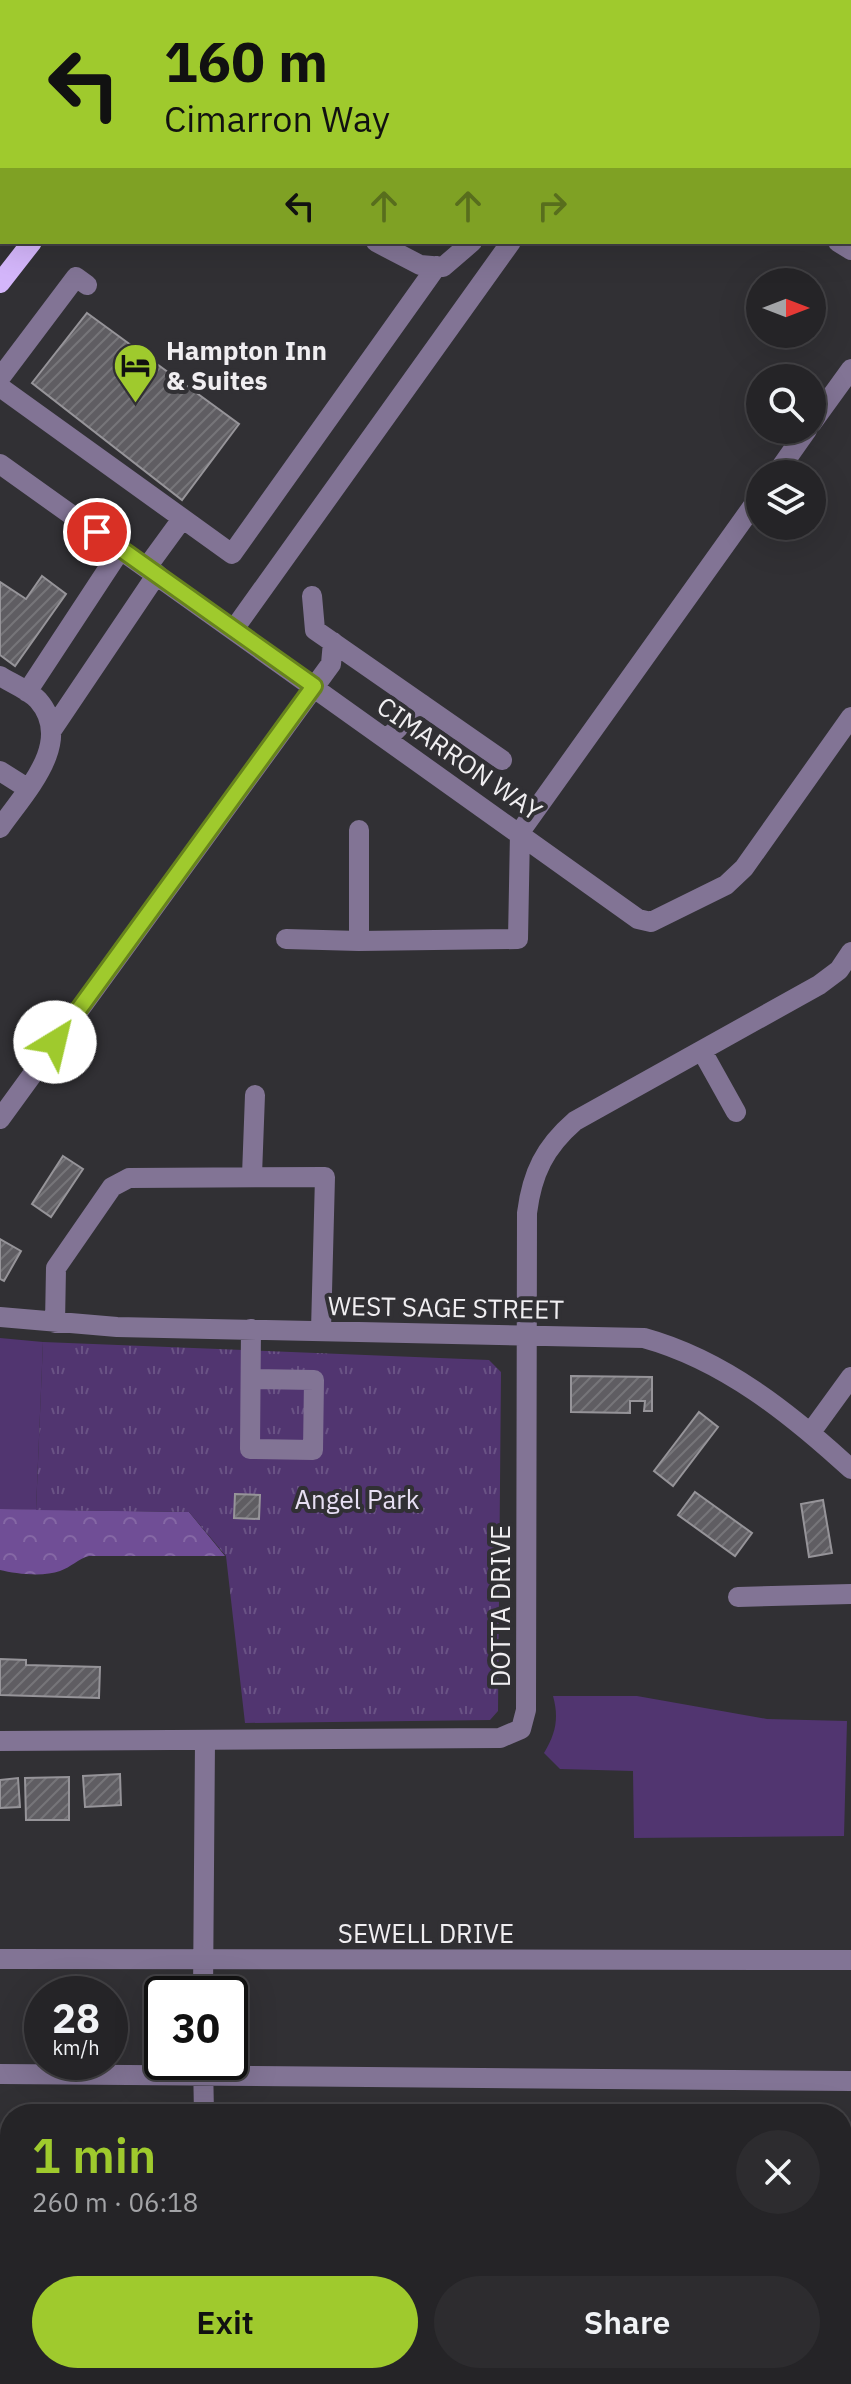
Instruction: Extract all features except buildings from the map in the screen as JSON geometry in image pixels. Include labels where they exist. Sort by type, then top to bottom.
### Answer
[{"type":"main road","points":[[0,283],[30,244]]},
{"type":"street","points":[[380,244],[420,265],[443,267],[470,244]]},
{"type":"street","points":[[234,629],[510,244]]},
{"type":"street","points":[[0,387],[232,554],[437,266]]},
{"type":"street","points":[[0,378],[76,277],[87,285]]},
{"type":"street","points":[[826,404],[851,369]]},
{"type":"street","name":"CIMARRON WAY","points":[[0,464],[638,919],[651,922],[726,885],[744,868],[851,717]]},
{"type":"street","points":[[286,939],[518,939],[520,832],[746,516]]},
{"type":"street","points":[[52,730],[182,519]]},
{"type":"street","points":[[27,692],[121,549]]},
{"type":"street","points":[[312,596],[315,630],[502,760]]},
{"type":"street","points":[[0,1119],[331,664],[333,642]]},
{"type":"street","points":[[0,676],[36,697],[52,730],[52,743],[0,828]]},
{"type":"street","points":[[388,738],[422,704]]},
{"type":"street","points":[[0,771],[27,788]]},
{"type":"street","points":[[359,830],[359,941]]},
{"type":"street","name":"DOTTA DRIVE","points":[[0,1741],[500,1738],[521,1729],[526,1710],[527,1213],[538,1164],[553,1139],[575,1121],[819,985],[839,970],[851,952]]},
{"type":"street","points":[[702,1051],[736,1112]]},
{"type":"street","points":[[252,1175],[255,1095]]},
{"type":"street","points":[[55,1323],[56,1268],[112,1187],[129,1178],[252,1175],[325,1177],[321,1330]]},
{"type":"street","name":"WEST SAGE STREET","points":[[0,1317],[55,1323],[644,1338],[680,1348],[713,1363],[811,1432],[851,1469]]},
{"type":"street","points":[[251,1329],[250,1449],[313,1450],[314,1380],[251,1379]]},
{"type":"street","points":[[811,1432],[851,1377]]},
{"type":"street","points":[[738,1597],[851,1594]]},
{"type":"street","points":[[203,1976],[205,1741]]},
{"type":"street","name":"SEWELL DRIVE","points":[[0,1959],[851,1960]]},
{"type":"street","points":[[248,2069],[851,2081]]},
{"type":"street","points":[[0,2074],[144,2070]]},
{"type":"street","points":[[203,2080],[204,2104]]},
{"type":"green space","points":[[0,1338],[43,1342],[36,1510],[0,1509]]},
{"type":"green space","name":"Angel Park","points":[[43,1342],[489,1360],[501,1372],[498,1711],[490,1720],[245,1723],[226,1556],[189,1512],[36,1510]]},
{"type":"green space","points":[[0,1509],[189,1512],[225,1556],[89,1556],[53,1573],[0,1570]]},
{"type":"green space","points":[[553,1696],[637,1696],[767,1719],[847,1721],[844,1836],[634,1838],[633,1771],[560,1769],[544,1753],[555,1725]]},
{"type":"place","name":"Hampton Inn & Suites","points":[[135,404]]},
{"type":"route","points":[[55,1042],[314,686],[97,532]]}]
